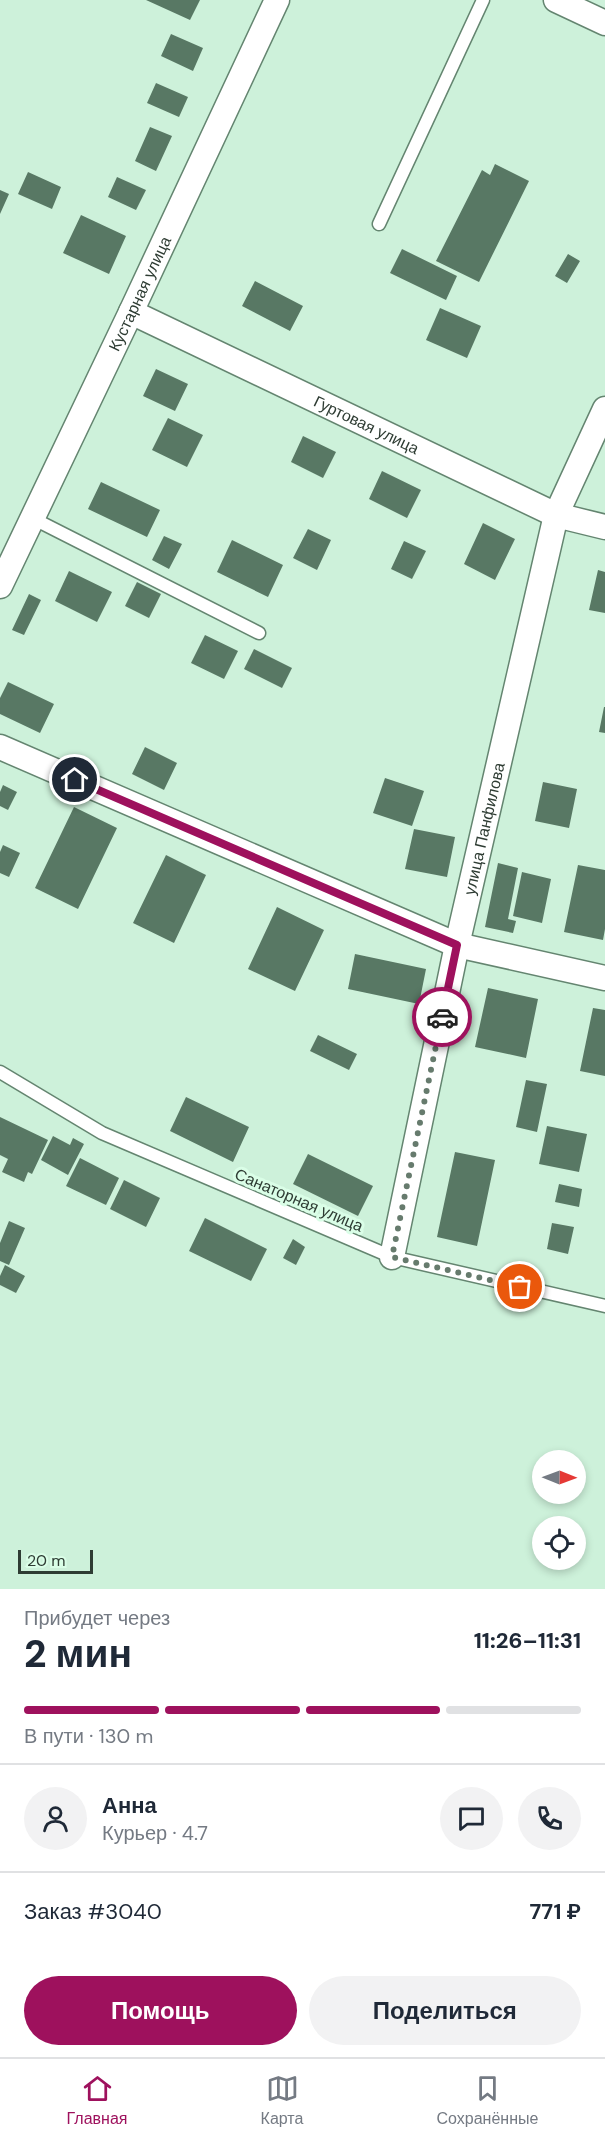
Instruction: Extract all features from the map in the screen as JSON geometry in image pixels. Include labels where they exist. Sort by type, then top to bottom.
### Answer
[{"type":"street","name":"Кустарная улица","points":[[0,586],[277,0]]},
{"type":"street","points":[[556,0],[605,23]]},
{"type":"street","name":"Гуртовая улица","points":[[131,312],[556,515],[605,527]]},
{"type":"street","name":"улица Панфилова","points":[[392,1257],[457,945],[556,515],[605,409]]},
{"type":"street","points":[[0,747],[457,945],[605,978]]},
{"type":"lane","points":[[379,224],[483,0]]},
{"type":"lane","points":[[32,518],[259,633]]},
{"type":"lane","name":"Санаторная улица","points":[[0,1072],[102,1133],[392,1257],[605,1306]]},
{"type":"building","points":[[146,0],[200,0],[190,20]]},
{"type":"building","points":[[171,34],[203,48],[193,71],[161,56]]},
{"type":"building","points":[[156,83],[188,97],[179,117],[147,103]]},
{"type":"building","points":[[150,127],[172,136],[156,171],[135,161]]},
{"type":"building","points":[[495,164],[529,181],[479,282],[436,261],[482,170],[490,175]]},
{"type":"building","points":[[28,172],[61,187],[52,209],[18,194]]},
{"type":"building","points":[[117,177],[146,190],[136,210],[108,197]]},
{"type":"building","points":[[0,190],[9,194],[0,214]]},
{"type":"building","points":[[81,215],[126,236],[109,274],[63,253]]},
{"type":"building","points":[[402,249],[457,276],[446,300],[390,273]]},
{"type":"building","points":[[568,254],[580,261],[567,283],[555,276]]},
{"type":"building","points":[[255,281],[303,306],[290,331],[242,306]]},
{"type":"building","points":[[440,308],[481,326],[467,358],[426,340]]},
{"type":"building","points":[[156,369],[188,384],[175,411],[143,396]]},
{"type":"building","points":[[168,418],[203,435],[187,467],[152,450]]},
{"type":"building","points":[[303,436],[336,452],[323,478],[291,462]]},
{"type":"building","points":[[382,471],[421,490],[407,518],[369,499]]},
{"type":"building","points":[[101,482],[160,510],[147,537],[88,509]]},
{"type":"building","points":[[483,523],[515,539],[495,580],[464,564]]},
{"type":"building","points":[[308,529],[331,540],[317,570],[293,558]]},
{"type":"building","points":[[164,536],[182,544],[169,569],[152,560]]},
{"type":"building","points":[[232,540],[283,565],[268,597],[217,572]]},
{"type":"building","points":[[404,541],[426,551],[412,579],[391,569]]},
{"type":"building","points":[[598,570],[605,572],[605,613],[589,610]]},
{"type":"building","points":[[69,571],[112,592],[97,622],[55,601]]},
{"type":"building","points":[[137,582],[161,594],[149,618],[125,606]]},
{"type":"building","points":[[29,594],[41,600],[24,635],[12,630]]},
{"type":"building","points":[[205,635],[238,651],[224,679],[191,663]]},
{"type":"building","points":[[254,649],[292,668],[282,688],[244,669]]},
{"type":"building","points":[[8,682],[54,704],[40,733],[0,714],[0,698]]},
{"type":"building","points":[[605,707],[605,733],[599,732]]},
{"type":"building","points":[[145,747],[177,763],[164,790],[132,774]]},
{"type":"building","points":[[385,778],[424,791],[412,826],[373,813]]},
{"type":"building","points":[[543,782],[577,789],[569,828],[535,821]]},
{"type":"building","points":[[3,785],[17,792],[8,810],[0,806],[0,792]]},
{"type":"building","points":[[74,807],[117,828],[78,909],[35,888]]},
{"type":"building","points":[[414,829],[455,837],[447,877],[405,869]]},
{"type":"building","points":[[3,845],[20,853],[9,877],[0,873],[0,852]]},
{"type":"building","points":[[166,855],[206,875],[174,943],[133,923]]},
{"type":"building","points":[[498,863],[518,868],[508,919],[516,921],[513,933],[485,927]]},
{"type":"building","points":[[578,865],[605,870],[603,940],[564,932]]},
{"type":"building","points":[[522,872],[551,879],[542,923],[513,916]]},
{"type":"building","points":[[277,907],[324,930],[295,991],[248,969]]},
{"type":"building","points":[[355,954],[426,969],[419,1004],[348,989]]},
{"type":"building","points":[[488,988],[538,999],[526,1058],[475,1047]]},
{"type":"building","points":[[593,1008],[605,1010],[605,1076],[580,1071]]},
{"type":"building","points":[[318,1035],[357,1054],[349,1070],[310,1051]]},
{"type":"building","points":[[526,1080],[547,1084],[537,1132],[516,1127]]},
{"type":"building","points":[[186,1097],[249,1127],[233,1162],[170,1131]]},
{"type":"building","points":[[0,1117],[48,1140],[32,1174],[28,1172],[24,1182],[2,1172],[8,1159],[0,1155]]},
{"type":"building","points":[[547,1126],[587,1134],[579,1172],[539,1164]]},
{"type":"building","points":[[53,1136],[70,1145],[73,1138],[84,1144],[68,1175],[41,1160]]},
{"type":"building","points":[[455,1152],[495,1160],[477,1246],[437,1237]]},
{"type":"building","points":[[308,1154],[373,1186],[358,1216],[293,1184]]},
{"type":"building","points":[[80,1158],[119,1178],[106,1205],[66,1186]]},
{"type":"building","points":[[124,1180],[160,1198],[146,1227],[110,1209]]},
{"type":"building","points":[[559,1184],[582,1189],[579,1207],[555,1202]]},
{"type":"building","points":[[205,1218],[267,1249],[251,1281],[189,1251]]},
{"type":"building","points":[[9,1221],[25,1228],[9,1265],[0,1261],[0,1243]]},
{"type":"building","points":[[552,1223],[574,1227],[568,1254],[547,1249]]},
{"type":"building","points":[[293,1239],[305,1247],[296,1265],[283,1258]]},
{"type":"building","points":[[5,1265],[25,1276],[16,1293],[0,1285],[0,1276]]},
{"type":"way so far","points":[[442,1017],[392,1257],[520,1287]]},
{"type":"route","points":[[75,780],[457,945],[442,1017]]}]
